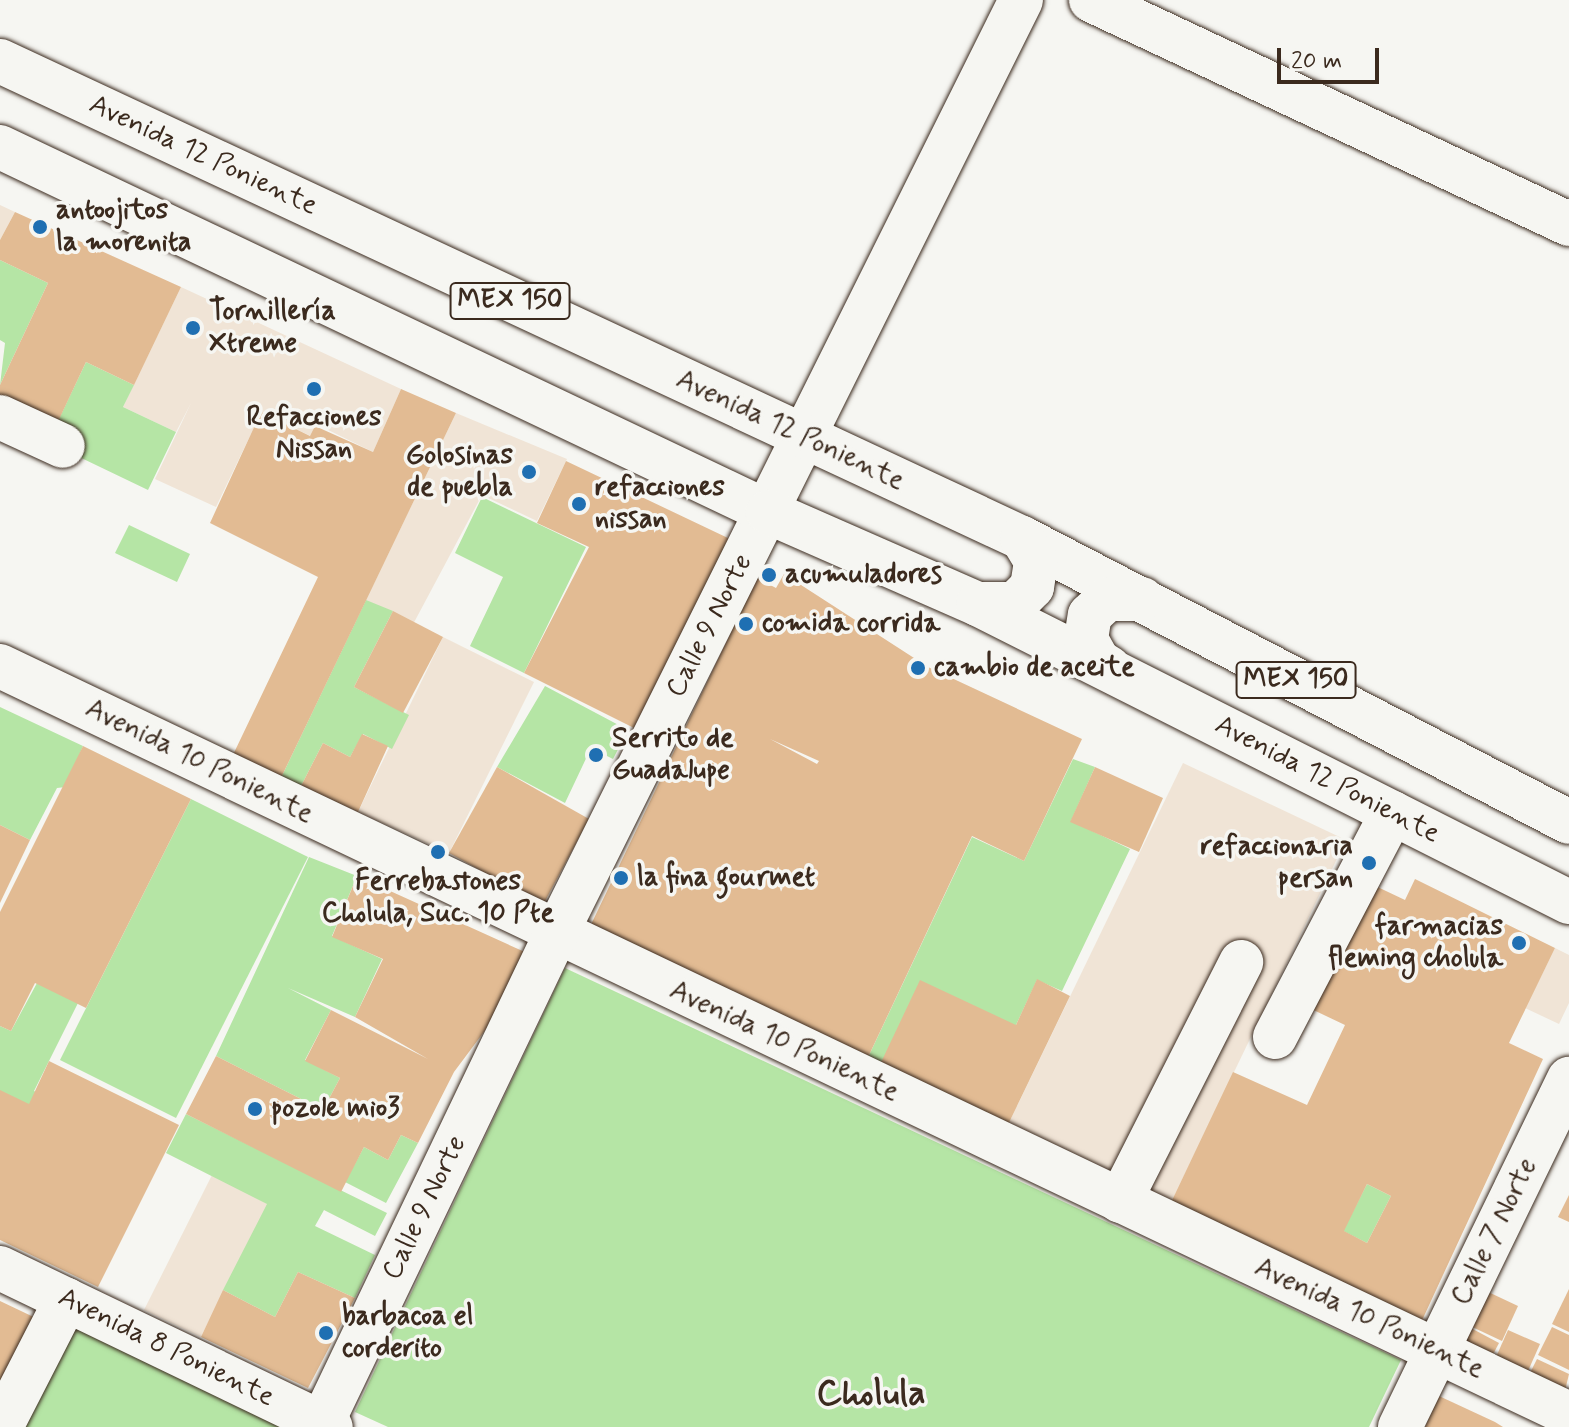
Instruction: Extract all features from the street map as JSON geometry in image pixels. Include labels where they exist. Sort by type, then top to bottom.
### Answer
[{"type":"street","name":"Calle 9 Norte","points":[[324,1426],[556,934],[806,440],[1021,0]]},
{"type":"street","points":[[1091,0],[1569,224]]},
{"type":"street","name":"Avenida 12 Poniente","points":[[0,61],[806,440],[1022,538],[1569,822]]},
{"type":"street","name":"Avenida 12 Poniente","points":[[0,147],[768,512],[978,604],[1569,902]]},
{"type":"street","points":[[0,417],[63,446]]},
{"type":"street","points":[[978,604],[1015,604],[1032,587],[1036,561],[1022,538]]},
{"type":"street","points":[[1109,668],[1098,661],[1086,639],[1090,615],[1107,599],[1142,599]]},
{"type":"street","name":"Avenida 10 Poniente","points":[[0,666],[556,934],[1569,1414]]},
{"type":"street","points":[[1275,1037],[1392,813]]},
{"type":"street","points":[[1120,1201],[1241,962]]},
{"type":"street","name":"Calle 7 Norte","points":[[1400,1427],[1569,1079]]},
{"type":"street","name":"Avenida 8 Poniente","points":[[0,1268],[324,1426]]},
{"type":"street","points":[[1,1427],[66,1300]]},
{"type":"shaded area","points":[[0,205],[15,212],[0,240]]},
{"type":"shaded area","points":[[181,287],[401,389],[373,452],[318,425],[313,437],[261,413],[216,507],[155,479],[191,403],[176,432],[123,407]]},
{"type":"shaded area","points":[[456,413],[567,459],[537,521],[482,495],[410,630],[366,600]]},
{"type":"shaded area","points":[[443,637],[534,682],[449,853],[358,812]]},
{"type":"shaded area","points":[[1183,763],[1346,840],[1166,1213],[1003,1135]]},
{"type":"shaded area","points":[[1555,948],[1569,955],[1569,1003],[1559,1024],[1525,1008]]},
{"type":"shaded area","points":[[212,1175],[268,1204],[201,1337],[144,1310]]},
{"type":"green space","points":[[0,260],[48,283],[0,385],[5,343],[0,340]]},
{"type":"green space","points":[[86,362],[134,385],[123,407],[176,432],[148,490],[48,442]]},
{"type":"green space","points":[[482,497],[586,547],[524,673],[470,646],[503,577],[455,553]]},
{"type":"green space","points":[[129,525],[190,554],[177,582],[115,553]]},
{"type":"green space","points":[[366,600],[393,611],[354,687],[409,715],[392,749],[363,734],[350,757],[323,743],[299,790],[279,782]]},
{"type":"green space","points":[[545,686],[628,730],[613,759],[591,748],[565,803],[497,767]]},
{"type":"green space","points":[[0,707],[83,746],[66,787],[57,788],[30,840],[0,825]]},
{"type":"green space","points":[[1073,759],[1095,767],[1071,821],[1130,849],[1062,991],[1037,980],[1016,1025],[876,1073],[863,1068],[972,837],[1024,861]]},
{"type":"green space","points":[[191,799],[308,857],[176,1118],[60,1060]]},
{"type":"green space","points":[[309,857],[357,876],[332,936],[382,959],[355,1017],[288,988],[331,1010],[305,1060],[340,1078],[323,1110],[216,1056]]},
{"type":"green space","points":[[565,968],[1401,1360],[1369,1427],[388,1427],[355,1412]]},
{"type":"green space","points":[[37,983],[78,1003],[34,1091],[64,1107],[36,1159],[0,1091],[0,1026],[11,1031]]},
{"type":"green space","points":[[186,1114],[387,1213],[375,1236],[324,1210],[315,1226],[375,1255],[355,1298],[298,1272],[275,1317],[223,1290],[267,1204],[166,1153]]},
{"type":"green space","points":[[401,1135],[418,1143],[386,1203],[345,1182],[364,1147],[388,1160]]},
{"type":"green space","points":[[1367,1184],[1391,1196],[1367,1243],[1343,1231]]},
{"type":"green space","points":[[66,1318],[289,1427],[11,1427]]},
{"type":"building","points":[[15,212],[181,287],[134,385],[86,362],[55,428],[0,402],[0,385],[48,283],[0,260],[0,240]]},
{"type":"building","points":[[401,389],[456,413],[279,782],[231,759],[318,577],[210,523],[261,412],[310,436],[315,426],[373,452]]},
{"type":"building","points":[[566,461],[730,539],[634,728],[524,673],[589,547],[537,523]]},
{"type":"building","points":[[784,574],[928,667],[1082,739],[1024,861],[972,836],[863,1068],[586,935],[757,578],[776,588]],"holes":[[[770,739],[819,761],[817,764]]]},
{"type":"building","points":[[393,611],[443,637],[403,713],[354,687]]},
{"type":"building","points":[[362,734],[388,746],[358,812],[301,786],[323,743],[350,757]]},
{"type":"building","points":[[83,746],[191,799],[86,1008],[35,983],[11,1031],[0,1026],[0,912]]},
{"type":"building","points":[[497,767],[589,819],[543,905],[449,853]]},
{"type":"building","points":[[1095,767],[1163,798],[1139,852],[1070,822]]},
{"type":"building","points":[[0,825],[30,840],[0,903]]},
{"type":"building","points":[[357,876],[527,953],[498,1013],[454,1072],[418,1143],[401,1135],[388,1160],[364,1147],[341,1192],[186,1114],[216,1056],[323,1110],[340,1078],[305,1061],[331,1010],[428,1059],[355,1017],[383,959],[332,937]]},
{"type":"building","points":[[1415,879],[1555,948],[1509,1043],[1543,1059],[1418,1329],[1166,1213],[1233,1072],[1307,1105],[1345,1025],[1305,1006],[1367,882],[1405,900]],"holes":[[[1367,1184],[1391,1196],[1367,1243],[1344,1231]]]},
{"type":"building","points":[[1037,979],[1070,996],[1003,1135],[876,1073],[920,980],[1016,1025]]},
{"type":"building","points":[[49,1061],[179,1125],[98,1287],[0,1240],[0,1090],[29,1104]]},
{"type":"building","points":[[1569,1195],[1569,1222],[1558,1217]]},
{"type":"building","points":[[298,1272],[355,1298],[308,1388],[201,1337],[223,1290],[275,1317]]},
{"type":"building","points":[[1569,1289],[1569,1332],[1552,1324]]},
{"type":"building","points":[[1484,1290],[1518,1306],[1502,1341],[1468,1325]]},
{"type":"building","points":[[0,1301],[42,1321],[0,1412]]},
{"type":"building","points":[[1467,1326],[1499,1343],[1488,1364],[1456,1348]]},
{"type":"building","points":[[1552,1327],[1569,1335],[1569,1370],[1538,1355]]},
{"type":"building","points":[[1508,1330],[1540,1344],[1524,1380],[1492,1366]]},
{"type":"building","points":[[1537,1359],[1569,1374],[1563,1399],[1526,1381]]},
{"type":"building","points":[[1439,1396],[1495,1422],[1503,1427],[1425,1427]]},
{"type":"place","name":"antoojitos la morenita","points":[[40,227]]},
{"type":"place","name":"Tornillería Xtreme","points":[[193,328]]},
{"type":"place","name":"Refacciones Nissan","points":[[314,389]]},
{"type":"place","name":"Golosinas de puebla","points":[[529,472]]},
{"type":"place","name":"refacciones nissan","points":[[579,504]]},
{"type":"place","name":"acumuladores","points":[[769,575]]},
{"type":"place","name":"comida corrida","points":[[746,624]]},
{"type":"place","name":"cambio de aceite","points":[[918,668]]},
{"type":"place","name":"Serrito de Guadalupe","points":[[596,755]]},
{"type":"place","name":"Ferrebastones Cholula, Suc. 10 Pte","points":[[438,852]]},
{"type":"place","name":"refaccionaria persan","points":[[1369,863]]},
{"type":"place","name":"la fina gourmet","points":[[621,878]]},
{"type":"place","name":"farmacias fleming cholula","points":[[1519,943]]},
{"type":"place","name":"pozole mio3","points":[[255,1109]]},
{"type":"place","name":"barbacoa el corderito","points":[[326,1333]]},
{"type":"district","name":"Cholula","points":[[871,1395]]}]
